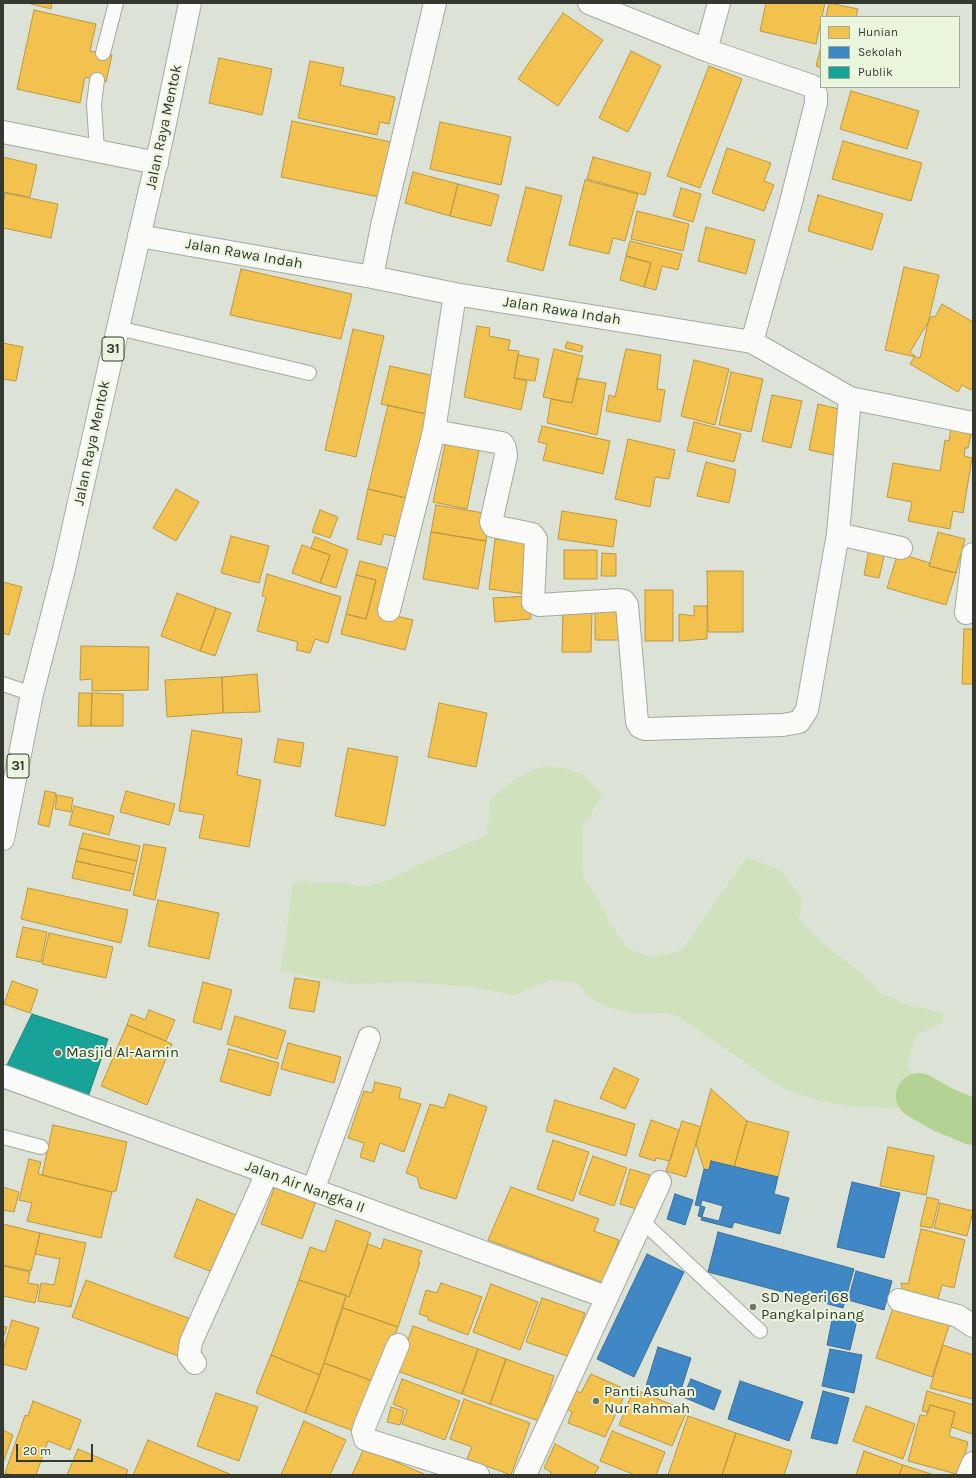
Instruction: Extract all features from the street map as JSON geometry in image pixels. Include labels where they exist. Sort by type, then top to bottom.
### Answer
[{"type":"main road","name":"Jalan Raya Mentok","points":[[32,694],[64,569],[139,236],[157,163],[190,3]]},
{"type":"main road","points":[[372,277],[382,226],[435,3]]},
{"type":"main road","points":[[589,3],[706,50],[812,86],[816,94],[816,103],[793,194],[752,342]]},
{"type":"main road","points":[[706,50],[719,3]]},
{"type":"main road","points":[[3,132],[157,163]]},
{"type":"main road","name":"Jalan Rawa Indah","points":[[139,236],[372,277],[455,294],[752,342],[850,398],[973,423]]},
{"type":"main road","points":[[388,610],[434,431],[455,294]]},
{"type":"main road","points":[[434,431],[502,443],[505,448],[506,456],[491,522],[493,526],[532,534],[536,539],[533,602],[539,605],[619,600],[627,605],[637,722],[640,726],[645,729],[783,725],[799,722],[807,710],[838,534],[850,398]]},
{"type":"main road","points":[[838,534],[901,548]]},
{"type":"main road","points":[[966,613],[973,554]]},
{"type":"main road","name":"31","points":[[3,839],[6,810],[32,694]]},
{"type":"main road","points":[[313,1190],[369,1038]]},
{"type":"main road","name":"Jalan Air Nangka II","points":[[3,1076],[606,1297]]},
{"type":"main road","points":[[195,1363],[189,1355],[191,1342],[267,1173]]},
{"type":"main road","points":[[525,1475],[660,1182]]},
{"type":"main road","points":[[899,1300],[958,1316],[973,1326]]},
{"type":"main road","points":[[398,1345],[364,1425],[363,1432],[365,1439],[478,1475]]},
{"type":"main road","points":[[968,1475],[973,1463]]},
{"type":"lane","points":[[103,53],[116,3]]},
{"type":"lane","points":[[97,151],[94,104],[98,80]]},
{"type":"lane","points":[[118,328],[309,373]]},
{"type":"lane","points":[[3,684],[32,694]]},
{"type":"lane","points":[[3,1137],[41,1147]]},
{"type":"lane","points":[[642,1221],[760,1331]]},
{"type":"green space","points":[[543,766],[563,768],[582,774],[602,794],[582,829],[583,877],[601,904],[612,926],[629,950],[653,957],[682,950],[747,857],[783,872],[802,900],[799,920],[829,949],[857,969],[879,992],[907,1005],[945,1013],[941,1024],[916,1035],[907,1065],[923,1091],[912,1105],[888,1108],[856,1107],[819,1101],[781,1087],[678,1016],[660,1013],[635,1013],[609,1008],[592,999],[577,983],[552,980],[514,995],[471,987],[409,982],[352,984],[309,977],[281,970],[293,884],[303,880],[317,883],[346,883],[364,887],[384,882],[424,862],[487,835],[490,800],[513,780]]},
{"type":"building: Hunian","points":[[27,3],[52,3],[51,9]]},
{"type":"building: Hunian","points":[[766,3],[825,3],[822,16],[820,16],[820,26],[816,44],[760,31]]},
{"type":"building: Hunian","points":[[829,3],[858,9],[856,16],[826,16]]},
{"type":"building: Hunian","points":[[34,10],[96,24],[90,51],[112,55],[106,82],[85,77],[80,103],[17,89]]},
{"type":"building: Hunian","points":[[563,13],[603,40],[558,106],[518,79]]},
{"type":"building: Hunian","points":[[631,51],[661,66],[628,132],[599,118]]},
{"type":"building: Hunian","points":[[820,51],[820,68],[816,66]]},
{"type":"building: Hunian","points":[[219,58],[272,69],[262,115],[209,103]]},
{"type":"building: Hunian","points":[[310,61],[344,68],[340,85],[395,97],[389,124],[380,122],[377,135],[298,118]]},
{"type":"building: Hunian","points":[[709,66],[742,79],[700,188],[667,176]]},
{"type":"building: Hunian","points":[[851,91],[919,111],[907,149],[840,129]]},
{"type":"building: Hunian","points":[[292,121],[391,142],[379,197],[281,177]]},
{"type":"building: Hunian","points":[[440,122],[511,137],[501,185],[430,169]]},
{"type":"building: Hunian","points":[[843,141],[922,163],[911,201],[832,179]]},
{"type":"building: Hunian","points":[[727,148],[771,163],[764,181],[774,185],[764,211],[712,193]]},
{"type":"building: Hunian","points":[[3,157],[37,165],[30,197],[3,192]]},
{"type":"building: Hunian","points":[[593,157],[651,173],[645,195],[587,179]]},
{"type":"building: Hunian","points":[[413,172],[458,184],[450,216],[405,203]]},
{"type":"building: Hunian","points":[[585,180],[638,194],[625,241],[613,238],[609,254],[569,245]]},
{"type":"building: Hunian","points":[[458,184],[499,195],[491,226],[450,216]]},
{"type":"building: Hunian","points":[[526,187],[562,196],[543,271],[507,261]]},
{"type":"building: Hunian","points":[[681,188],[701,194],[693,222],[673,216]]},
{"type":"building: Hunian","points":[[5,193],[58,204],[51,238],[3,228],[3,204]]},
{"type":"building: Hunian","points":[[818,195],[883,214],[872,250],[808,231]]},
{"type":"building: Hunian","points":[[637,211],[689,224],[683,251],[631,239]]},
{"type":"building: Hunian","points":[[706,227],[755,240],[746,274],[698,261]]},
{"type":"building: Hunian","points":[[630,241],[682,254],[678,270],[662,266],[656,290],[644,287],[651,263],[626,256]]},
{"type":"building: Hunian","points":[[626,256],[651,263],[644,287],[620,280]]},
{"type":"building: Hunian","points":[[904,267],[939,275],[920,358],[885,350]]},
{"type":"building: Hunian","points":[[241,269],[352,294],[341,339],[230,315]]},
{"type":"building: Hunian","points":[[942,304],[973,322],[973,386],[971,390],[962,385],[958,392],[910,364],[915,356],[910,352],[932,316],[935,317]]},
{"type":"building: Hunian","points":[[477,326],[490,328],[489,336],[510,340],[508,350],[519,351],[514,378],[527,381],[521,410],[464,397]]},
{"type":"building: Hunian","points":[[353,329],[384,336],[356,457],[325,450]]},
{"type":"building: Hunian","points":[[567,342],[583,346],[581,352],[565,348]]},
{"type":"building: Hunian","points":[[3,343],[23,347],[16,381],[3,379]]},
{"type":"building: Hunian","points":[[554,349],[583,356],[572,403],[543,397]]},
{"type":"building: Hunian","points":[[626,349],[661,355],[657,389],[665,390],[660,422],[606,411],[609,395],[615,397]]},
{"type":"building: Hunian","points":[[518,355],[539,359],[535,381],[514,378]]},
{"type":"building: Hunian","points":[[694,360],[729,369],[715,425],[681,416]]},
{"type":"building: Hunian","points":[[390,366],[439,377],[430,415],[381,404]]},
{"type":"building: Hunian","points":[[731,372],[763,379],[751,432],[719,425]]},
{"type":"building: Hunian","points":[[577,378],[606,383],[597,435],[547,423],[551,399],[572,403]]},
{"type":"building: Hunian","points":[[772,395],[802,401],[791,448],[762,441]]},
{"type":"building: Hunian","points":[[818,404],[843,410],[833,455],[809,450]]},
{"type":"building: Hunian","points":[[388,405],[430,415],[410,499],[368,489]]},
{"type":"building: Hunian","points":[[694,422],[741,434],[734,462],[687,451]]},
{"type":"building: Hunian","points":[[542,426],[610,441],[603,474],[543,460],[547,444],[538,442]]},
{"type":"building: Hunian","points":[[951,427],[972,430],[968,448],[965,448],[964,456],[972,458],[963,513],[953,511],[950,529],[908,521],[912,502],[887,497],[893,463],[940,471],[945,440],[949,441]]},
{"type":"building: Hunian","points":[[447,435],[481,441],[467,509],[433,502]]},
{"type":"building: Hunian","points":[[628,439],[675,450],[669,479],[655,477],[650,507],[615,499]]},
{"type":"building: Hunian","points":[[706,462],[736,470],[729,503],[697,496]]},
{"type":"building: Hunian","points":[[176,489],[199,502],[176,541],[153,528]]},
{"type":"building: Hunian","points":[[368,489],[410,499],[401,538],[384,534],[381,545],[357,539]]},
{"type":"building: Hunian","points":[[436,505],[490,514],[486,541],[431,532]]},
{"type":"building: Hunian","points":[[320,510],[338,517],[330,538],[312,532]]},
{"type":"building: Hunian","points":[[562,511],[617,520],[613,547],[558,539]]},
{"type":"building: Hunian","points":[[431,532],[486,541],[478,589],[423,579]]},
{"type":"building: Hunian","points":[[938,532],[965,539],[956,573],[929,566]]},
{"type":"building: Hunian","points":[[231,536],[269,546],[259,583],[221,573]]},
{"type":"building: Hunian","points":[[315,537],[348,550],[336,588],[320,583],[330,555],[311,548]]},
{"type":"building: Hunian","points":[[495,539],[530,543],[525,594],[489,589]]},
{"type":"building: Hunian","points":[[302,545],[330,555],[320,583],[292,573]]},
{"type":"building: Hunian","points":[[869,549],[885,552],[879,578],[864,575]]},
{"type":"building: Hunian","points":[[564,550],[597,550],[597,579],[564,579]]},
{"type":"building: Hunian","points":[[602,553],[616,554],[616,576],[601,576]]},
{"type":"building: Hunian","points":[[898,553],[930,563],[929,566],[956,573],[946,605],[887,588]]},
{"type":"building: Hunian","points":[[360,561],[390,569],[380,612],[413,620],[405,650],[341,634],[346,614],[366,619],[376,580],[356,575]]},
{"type":"building: Hunian","points":[[707,571],[743,571],[743,632],[708,632]]},
{"type":"building: Hunian","points":[[267,574],[341,597],[328,643],[315,639],[310,653],[296,650],[298,642],[257,631],[266,597],[262,596]]},
{"type":"building: Hunian","points":[[356,575],[376,580],[366,619],[346,614]]},
{"type":"building: Hunian","points":[[3,582],[22,587],[9,635],[3,633]]},
{"type":"building: Hunian","points":[[645,590],[673,590],[673,641],[645,641]]},
{"type":"building: Hunian","points":[[177,593],[216,608],[200,651],[161,636]]},
{"type":"building: Hunian","points":[[529,596],[531,619],[495,622],[493,598]]},
{"type":"building: Hunian","points":[[694,606],[707,606],[707,639],[679,641],[679,614],[694,616]]},
{"type":"building: Hunian","points":[[216,608],[231,613],[215,656],[200,651]]},
{"type":"building: Hunian","points":[[595,610],[621,610],[620,640],[595,640]]},
{"type":"building: Hunian","points":[[563,611],[592,611],[591,652],[562,652]]},
{"type":"building: Hunian","points":[[964,629],[973,629],[973,684],[962,684]]},
{"type":"building: Hunian","points":[[81,646],[149,647],[148,690],[92,691],[92,679],[80,680]]},
{"type":"building: Hunian","points":[[257,674],[260,712],[223,713],[222,677]]},
{"type":"building: Hunian","points":[[222,677],[223,713],[167,717],[165,680]]},
{"type":"building: Hunian","points":[[79,693],[92,693],[91,726],[78,726]]},
{"type":"building: Hunian","points":[[92,693],[123,694],[123,726],[91,726]]},
{"type":"building: Hunian","points":[[439,703],[487,713],[476,767],[428,757]]},
{"type":"building: Hunian","points":[[192,730],[242,739],[237,775],[261,780],[249,847],[199,838],[204,815],[179,811]]},
{"type":"building: Hunian","points":[[278,739],[304,743],[300,767],[274,762]]},
{"type":"building: Hunian","points":[[348,748],[398,757],[385,826],[335,816]]},
{"type":"building: Hunian","points":[[45,791],[56,793],[49,827],[38,824]]},
{"type":"building: Hunian","points":[[126,791],[175,804],[169,825],[120,812]]},
{"type":"building: Hunian","points":[[57,795],[73,798],[71,812],[55,809]]},
{"type":"building: Hunian","points":[[74,806],[114,816],[109,835],[69,825]]},
{"type":"building: Hunian","points":[[83,833],[140,846],[137,861],[79,848]]},
{"type":"building: Hunian","points":[[144,844],[166,848],[155,900],[133,895]]},
{"type":"building: Hunian","points":[[79,848],[137,861],[134,874],[76,861]]},
{"type":"building: Hunian","points":[[76,861],[134,874],[130,891],[72,878]]},
{"type":"building: Hunian","points":[[28,888],[128,910],[121,943],[21,919]]},
{"type":"building: Hunian","points":[[158,900],[219,913],[209,959],[148,946]]},
{"type":"building: Hunian","points":[[23,927],[47,932],[41,962],[16,957]]},
{"type":"building: Hunian","points":[[49,933],[113,947],[106,978],[42,964]]},
{"type":"building: Hunian","points":[[295,978],[320,982],[314,1012],[289,1008]]},
{"type":"building: Hunian","points":[[12,981],[38,990],[30,1013],[4,1004]]},
{"type":"building: Hunian","points":[[203,982],[232,990],[221,1030],[193,1022]]},
{"type":"building: Hunian","points":[[149,1010],[175,1020],[166,1041],[127,1025],[131,1014],[145,1020]]},
{"type":"building: Hunian","points":[[235,1016],[286,1031],[277,1059],[227,1044]]},
{"type":"building: Hunian","points":[[127,1025],[172,1044],[147,1105],[101,1086]]},
{"type":"building: Hunian","points":[[288,1043],[341,1057],[334,1083],[281,1069]]},
{"type":"building: Hunian","points":[[229,1049],[279,1063],[270,1096],[220,1081]]},
{"type":"building: Hunian","points":[[614,1068],[639,1079],[625,1109],[600,1098]]},
{"type":"building: Hunian","points":[[375,1082],[401,1088],[399,1098],[421,1104],[404,1152],[380,1143],[374,1162],[360,1157],[364,1143],[348,1138],[364,1091],[372,1093]]},
{"type":"building: Hunian","points":[[711,1089],[747,1121],[734,1167],[711,1161],[709,1170],[704,1169],[696,1144]]},
{"type":"building: Hunian","points":[[449,1094],[487,1107],[456,1199],[420,1188],[417,1177],[406,1173],[430,1104],[444,1108]]},
{"type":"building: Hunian","points":[[555,1100],[635,1124],[626,1156],[546,1131]]},
{"type":"building: Hunian","points":[[651,1120],[679,1130],[670,1161],[656,1158],[655,1161],[639,1156]]},
{"type":"building: Hunian","points":[[682,1121],[701,1127],[686,1177],[666,1171]]},
{"type":"building: Hunian","points":[[747,1121],[789,1132],[778,1177],[734,1167]]},
{"type":"building: Hunian","points":[[53,1125],[127,1142],[116,1191],[112,1192],[42,1175]]},
{"type":"building: Hunian","points":[[553,1140],[589,1152],[573,1201],[537,1189]]},
{"type":"building: Hunian","points":[[888,1147],[934,1156],[926,1195],[880,1186]]},
{"type":"building: Hunian","points":[[593,1156],[627,1168],[614,1206],[579,1194]]},
{"type":"building: Hunian","points":[[29,1159],[41,1162],[38,1174],[112,1192],[101,1238],[27,1221],[32,1203],[19,1200]]},
{"type":"building: Hunian","points":[[630,1169],[650,1175],[640,1210],[620,1204]]},
{"type":"building: Hunian","points":[[275,1186],[316,1201],[302,1239],[261,1224]]},
{"type":"building: Hunian","points":[[3,1187],[19,1192],[14,1212],[3,1210]]},
{"type":"building: Hunian","points":[[511,1187],[599,1219],[594,1231],[619,1240],[604,1283],[488,1240]]},
{"type":"building: Hunian","points":[[927,1197],[939,1200],[932,1228],[920,1226]]},
{"type":"building: Hunian","points":[[197,1199],[243,1218],[220,1275],[174,1257]]},
{"type":"building: Hunian","points":[[940,1203],[973,1211],[967,1236],[934,1228]]},
{"type":"building: Hunian","points":[[336,1220],[371,1233],[349,1297],[299,1280],[310,1247],[325,1252]]},
{"type":"building: Hunian","points":[[3,1224],[40,1233],[31,1271],[3,1265]]},
{"type":"building: Hunian","points":[[921,1229],[965,1240],[954,1288],[942,1285],[937,1302],[904,1297],[901,1283],[908,1284]]},
{"type":"building: Hunian","points":[[40,1233],[86,1243],[71,1307],[38,1301],[41,1283],[54,1285],[60,1259],[35,1254]]},
{"type":"building: Hunian","points":[[384,1239],[422,1251],[418,1262],[420,1262],[398,1327],[343,1308],[346,1295],[349,1297],[368,1244],[381,1249]]},
{"type":"building: Hunian","points":[[3,1266],[30,1272],[28,1283],[39,1285],[35,1303],[3,1296]]},
{"type":"building: Hunian","points":[[86,1280],[191,1319],[178,1356],[72,1317]]},
{"type":"building: Hunian","points":[[299,1280],[346,1295],[320,1375],[271,1355]]},
{"type":"building: Hunian","points":[[441,1283],[482,1297],[468,1335],[428,1320],[428,1317],[419,1314],[426,1290],[437,1293]]},
{"type":"building: Hunian","points":[[491,1284],[538,1302],[520,1350],[473,1332]]},
{"type":"building: Hunian","points":[[542,1298],[585,1313],[570,1357],[526,1342]]},
{"type":"building: Hunian","points":[[894,1305],[950,1323],[932,1377],[876,1358]]},
{"type":"building: Hunian","points":[[343,1308],[398,1327],[378,1383],[324,1363]]},
{"type":"building: Hunian","points":[[12,1320],[39,1328],[26,1370],[3,1364],[3,1350]]},
{"type":"building: Hunian","points":[[3,1326],[7,1327],[3,1339]]},
{"type":"building: Hunian","points":[[413,1326],[478,1349],[462,1394],[397,1371]]},
{"type":"building: Hunian","points":[[943,1345],[973,1355],[973,1399],[930,1388]]},
{"type":"building: Hunian","points":[[478,1349],[506,1359],[490,1404],[462,1394]]},
{"type":"building: Hunian","points":[[271,1355],[320,1375],[305,1413],[256,1393]]},
{"type":"building: Hunian","points":[[506,1359],[554,1376],[539,1421],[490,1404]]},
{"type":"building: Hunian","points":[[324,1363],[378,1383],[359,1433],[305,1413]]},
{"type":"building: Hunian","name":"Panti Asuhan Nur Rahmah","points":[[591,1374],[627,1390],[605,1437],[568,1423],[572,1412],[567,1409],[576,1391],[581,1393]]},
{"type":"building: Hunian","points":[[402,1379],[460,1401],[445,1440],[402,1424],[407,1410],[393,1404]]},
{"type":"building: Hunian","points":[[634,1389],[687,1411],[672,1446],[619,1425]]},
{"type":"building: Hunian","points":[[927,1391],[973,1405],[972,1434],[951,1427],[955,1412],[930,1405],[928,1412],[922,1411]]},
{"type":"building: Hunian","points":[[216,1393],[258,1407],[239,1461],[197,1446]]},
{"type":"building: Hunian","points":[[464,1399],[530,1423],[511,1475],[467,1459],[472,1447],[450,1439]]},
{"type":"building: Hunian","points":[[33,1401],[81,1420],[70,1450],[48,1441],[36,1475],[11,1475],[5,1473],[25,1415],[28,1416]]},
{"type":"building: Hunian","points":[[930,1405],[955,1412],[949,1436],[968,1442],[960,1475],[908,1461],[920,1415],[926,1416]]},
{"type":"building: Hunian","points":[[866,1406],[915,1424],[903,1459],[853,1441]]},
{"type":"building: Hunian","points":[[391,1407],[404,1411],[400,1425],[387,1422]]},
{"type":"building: Hunian","points":[[688,1416],[736,1433],[722,1475],[668,1475]]},
{"type":"building: Hunian","points":[[304,1421],[346,1440],[330,1475],[281,1475]]},
{"type":"building: Hunian","points":[[3,1430],[13,1435],[3,1463]]},
{"type":"building: Hunian","name":"Panti Asuhan Nur Rahmah","points":[[612,1431],[665,1452],[656,1475],[635,1475],[600,1461]]},
{"type":"building: Hunian","points":[[736,1433],[792,1451],[784,1475],[722,1475]]},
{"type":"building: Hunian","points":[[148,1440],[232,1475],[133,1475]]},
{"type":"building: Hunian","points":[[555,1444],[599,1467],[594,1475],[550,1475],[551,1472],[544,1468]]},
{"type":"building: Hunian","points":[[364,1448],[424,1474],[352,1475]]},
{"type":"building: Hunian","points":[[78,1449],[128,1470],[126,1475],[67,1475]]},
{"type":"building: Hunian","points":[[864,1451],[903,1465],[899,1475],[856,1475]]},
{"type":"building: Hunian","points":[[903,1465],[934,1475],[899,1475]]},
{"type":"building: Sekolah","points":[[711,1161],[778,1177],[774,1194],[789,1198],[780,1234],[734,1222],[732,1228],[701,1220],[705,1207],[695,1205],[704,1169],[709,1170]]},
{"type":"building: Sekolah","points":[[852,1182],[900,1193],[884,1258],[837,1247]]},
{"type":"building: Sekolah","points":[[675,1194],[693,1200],[685,1225],[667,1219]]},
{"type":"building: Sekolah","points":[[702,1200],[723,1206],[719,1221],[698,1216]]},
{"type":"building: Sekolah","points":[[718,1232],[854,1269],[843,1308],[708,1272]]},
{"type":"building: Sekolah","points":[[647,1254],[684,1272],[634,1377],[597,1359]]},
{"type":"building: Sekolah","points":[[856,1271],[892,1281],[884,1310],[848,1300]]},
{"type":"building: Sekolah","points":[[833,1315],[857,1320],[850,1350],[827,1345]]},
{"type":"building: Sekolah","points":[[658,1347],[691,1358],[679,1396],[646,1386]]},
{"type":"building: Sekolah","points":[[830,1349],[862,1355],[854,1393],[822,1386]]},
{"type":"building: Sekolah","points":[[691,1379],[721,1391],[714,1410],[683,1397]]},
{"type":"building: Sekolah","points":[[740,1381],[803,1402],[789,1441],[728,1419]]},
{"type":"building: Sekolah","points":[[823,1391],[849,1398],[837,1444],[811,1438]]},
{"type":"building: Publik","name":"Masjid Al-Aamin","points":[[32,1014],[108,1039],[88,1097],[6,1067]]},
{"type":"waterway","points":[[919,1096],[944,1110],[973,1122]]},
{"type":"place","name":"Masjid Al-Aamin","points":[[58,1053]]},
{"type":"place","name":"SD Negeri 68 Pangkalpinang","points":[[753,1307]]},
{"type":"place","name":"Panti Asuhan Nur Rahmah","points":[[596,1401]]}]
